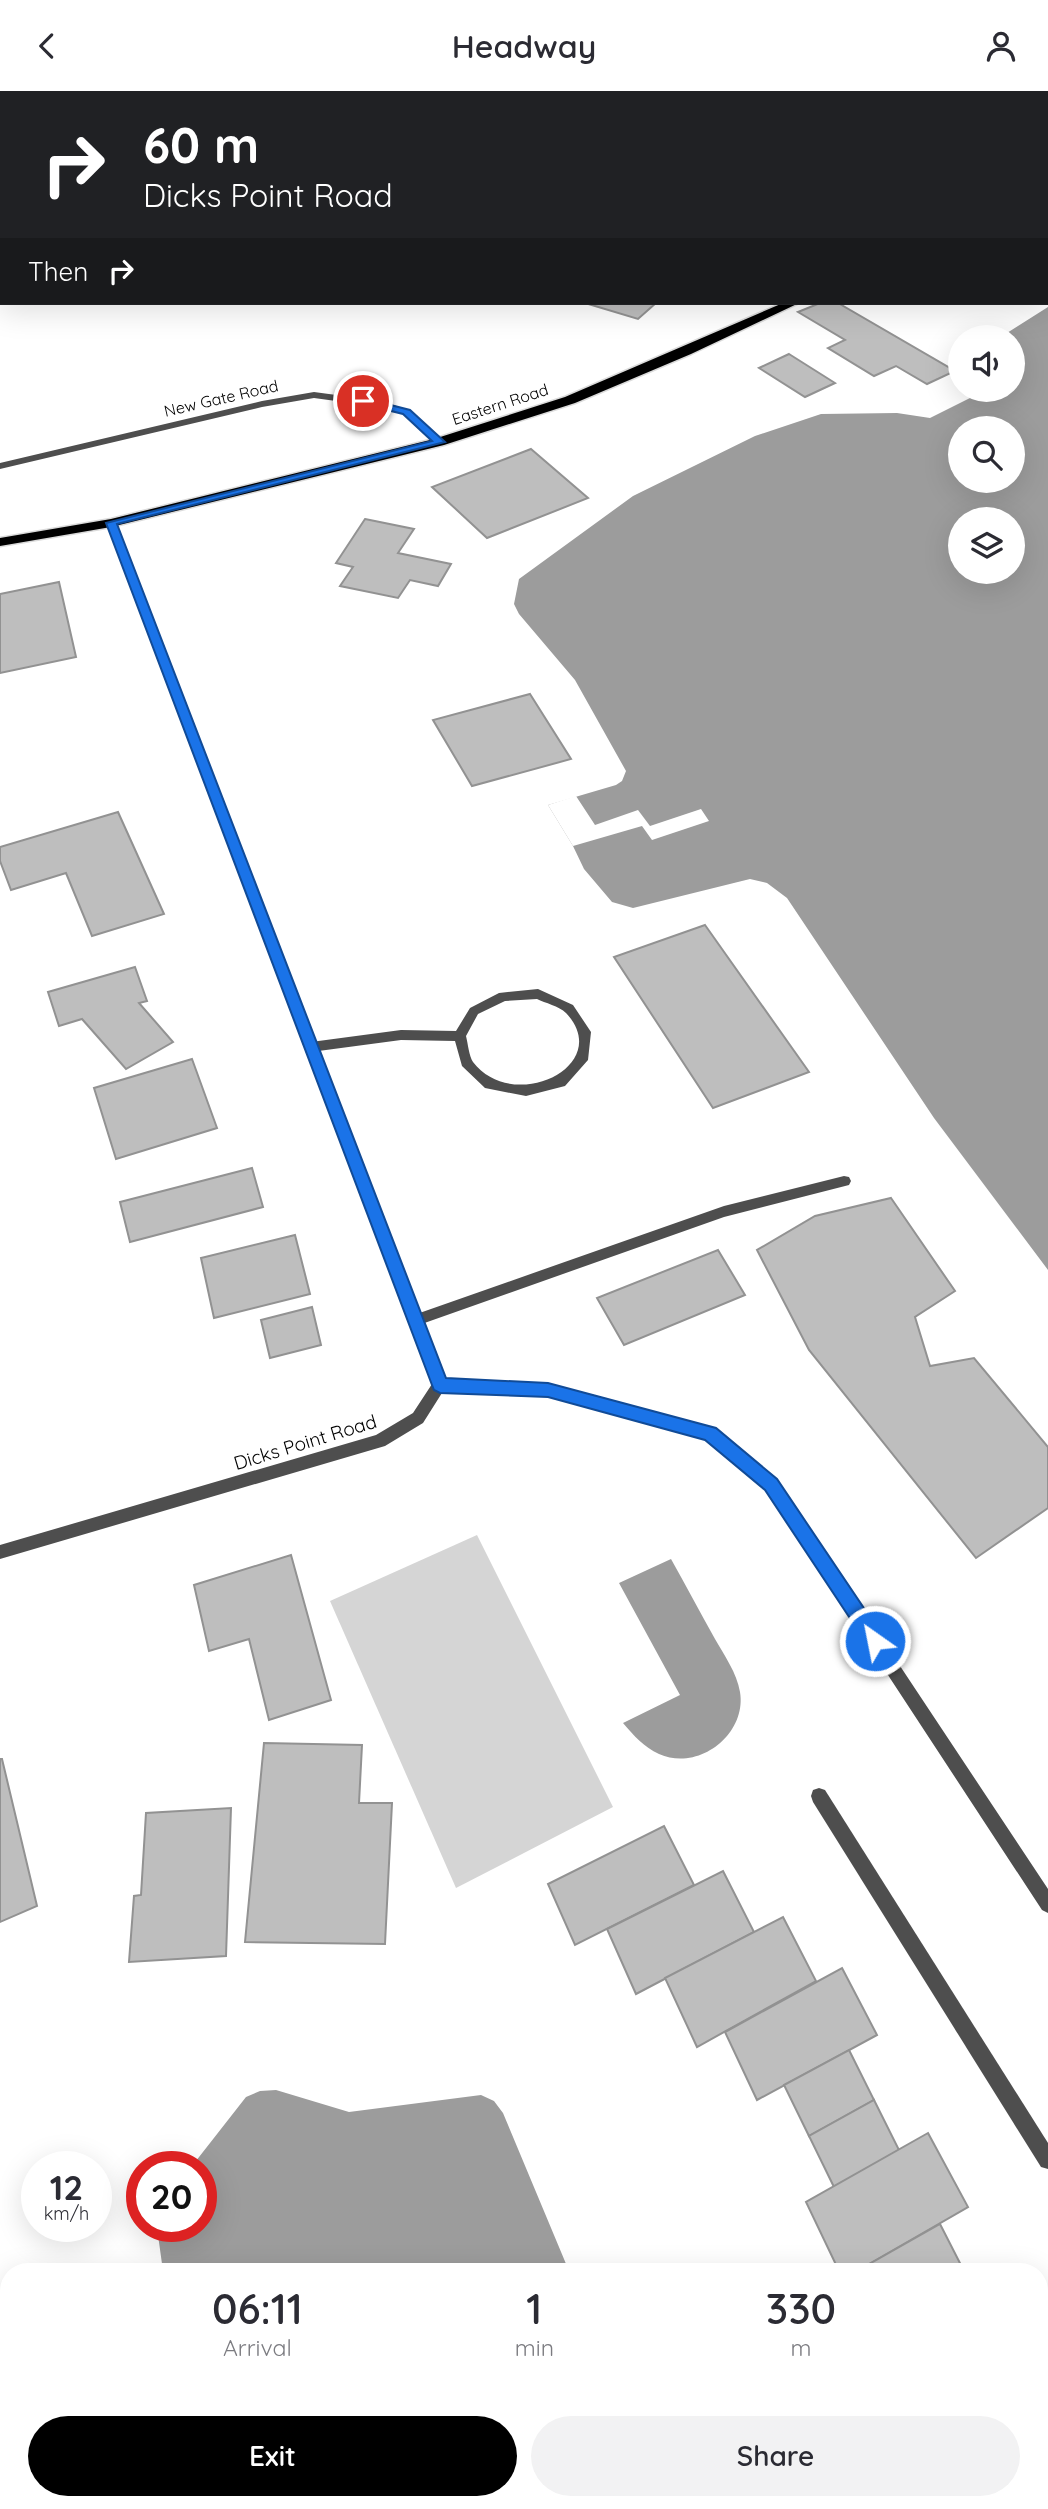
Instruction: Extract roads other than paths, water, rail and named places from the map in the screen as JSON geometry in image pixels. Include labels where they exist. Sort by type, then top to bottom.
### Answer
[{"type":"highway","name":"Eastern Road","points":[[0,543],[111,523],[439,442],[570,400],[789,305]]},
{"type":"street","name":"New Gate Road","points":[[0,466],[262,404],[314,395],[381,404],[406,412],[439,442]]},
{"type":"street","points":[[111,523],[440,1385],[548,1390],[710,1433],[771,1484],[1048,1904]]},
{"type":"street","points":[[538,994],[569,1008],[585,1032],[582,1060],[560,1082],[526,1091],[490,1084],[466,1063],[460,1036],[474,1011],[503,996],[538,994]]},
{"type":"street","points":[[311,1047],[401,1035],[460,1036]]},
{"type":"street","points":[[415,1320],[724,1212],[844,1181]]},
{"type":"street","name":"Dicks Point Road","points":[[0,1552],[380,1441],[418,1419],[440,1385]]},
{"type":"street","points":[[820,1797],[1048,2160]]}]
